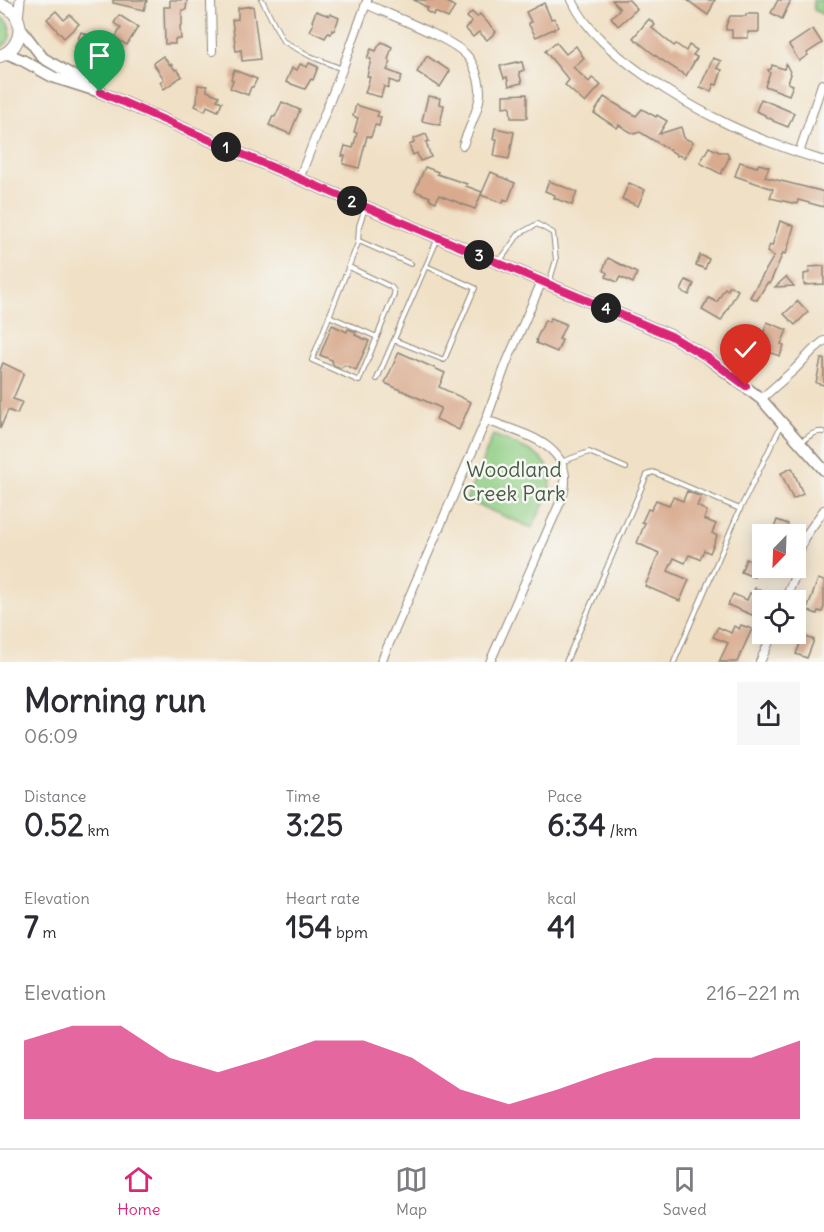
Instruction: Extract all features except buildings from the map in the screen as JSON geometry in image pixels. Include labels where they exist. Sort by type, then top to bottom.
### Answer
[{"type":"main road","points":[[0,4],[13,11],[43,58],[100,92]]},
{"type":"main road","points":[[2,55],[16,44],[19,37],[19,23]]},
{"type":"main road","points":[[2,55],[22,60],[53,77],[100,92],[365,207],[644,324],[689,346],[761,399],[824,470]]},
{"type":"street","points":[[19,23],[20,0]]},
{"type":"street","points":[[211,0],[212,51]]},
{"type":"street","points":[[572,0],[577,11],[603,42],[630,65],[669,92],[749,135],[824,161]]},
{"type":"street","points":[[299,178],[367,2],[455,45],[468,57],[477,75],[480,91],[463,145]]},
{"type":"street","points":[[799,153],[822,84]]},
{"type":"street","points":[[381,662],[486,420],[506,364],[546,283]]},
{"type":"street","points":[[761,399],[824,341]]},
{"type":"street","points":[[486,420],[539,440],[557,454],[565,477],[562,498],[490,662]]},
{"type":"street","points":[[789,590],[804,538],[824,510]]},
{"type":"street","points":[[760,662],[768,644]]},
{"type":"lane","points":[[262,0],[283,41],[342,70]]},
{"type":"lane","points":[[349,267],[391,287],[394,291],[359,381],[312,360],[359,241],[359,226],[365,207]]},
{"type":"lane","points":[[498,263],[519,234],[537,224],[553,233],[556,260],[546,283]]},
{"type":"lane","points":[[376,379],[438,238]]},
{"type":"lane","points":[[359,241],[411,264]]},
{"type":"lane","points":[[394,340],[444,360],[475,288],[426,266]]},
{"type":"lane","points":[[329,316],[377,337]]},
{"type":"lane","points":[[674,662],[740,509],[783,423]]},
{"type":"lane","points":[[800,443],[814,433],[824,432]]},
{"type":"lane","points":[[561,462],[590,452],[626,468]]},
{"type":"lane","points":[[566,662],[650,472],[740,509]]},
{"type":"green space","points":[[813,0],[824,0],[824,15],[814,10]]},
{"type":"green space","points":[[0,17],[10,28],[10,37],[0,48]]},
{"type":"green space","name":"Woodland Creek Park","points":[[493,435],[530,451],[538,456],[550,470],[549,491],[532,528],[466,500]]},
{"type":"route","points":[[100,92],[671,336],[708,358],[746,386]]}]
